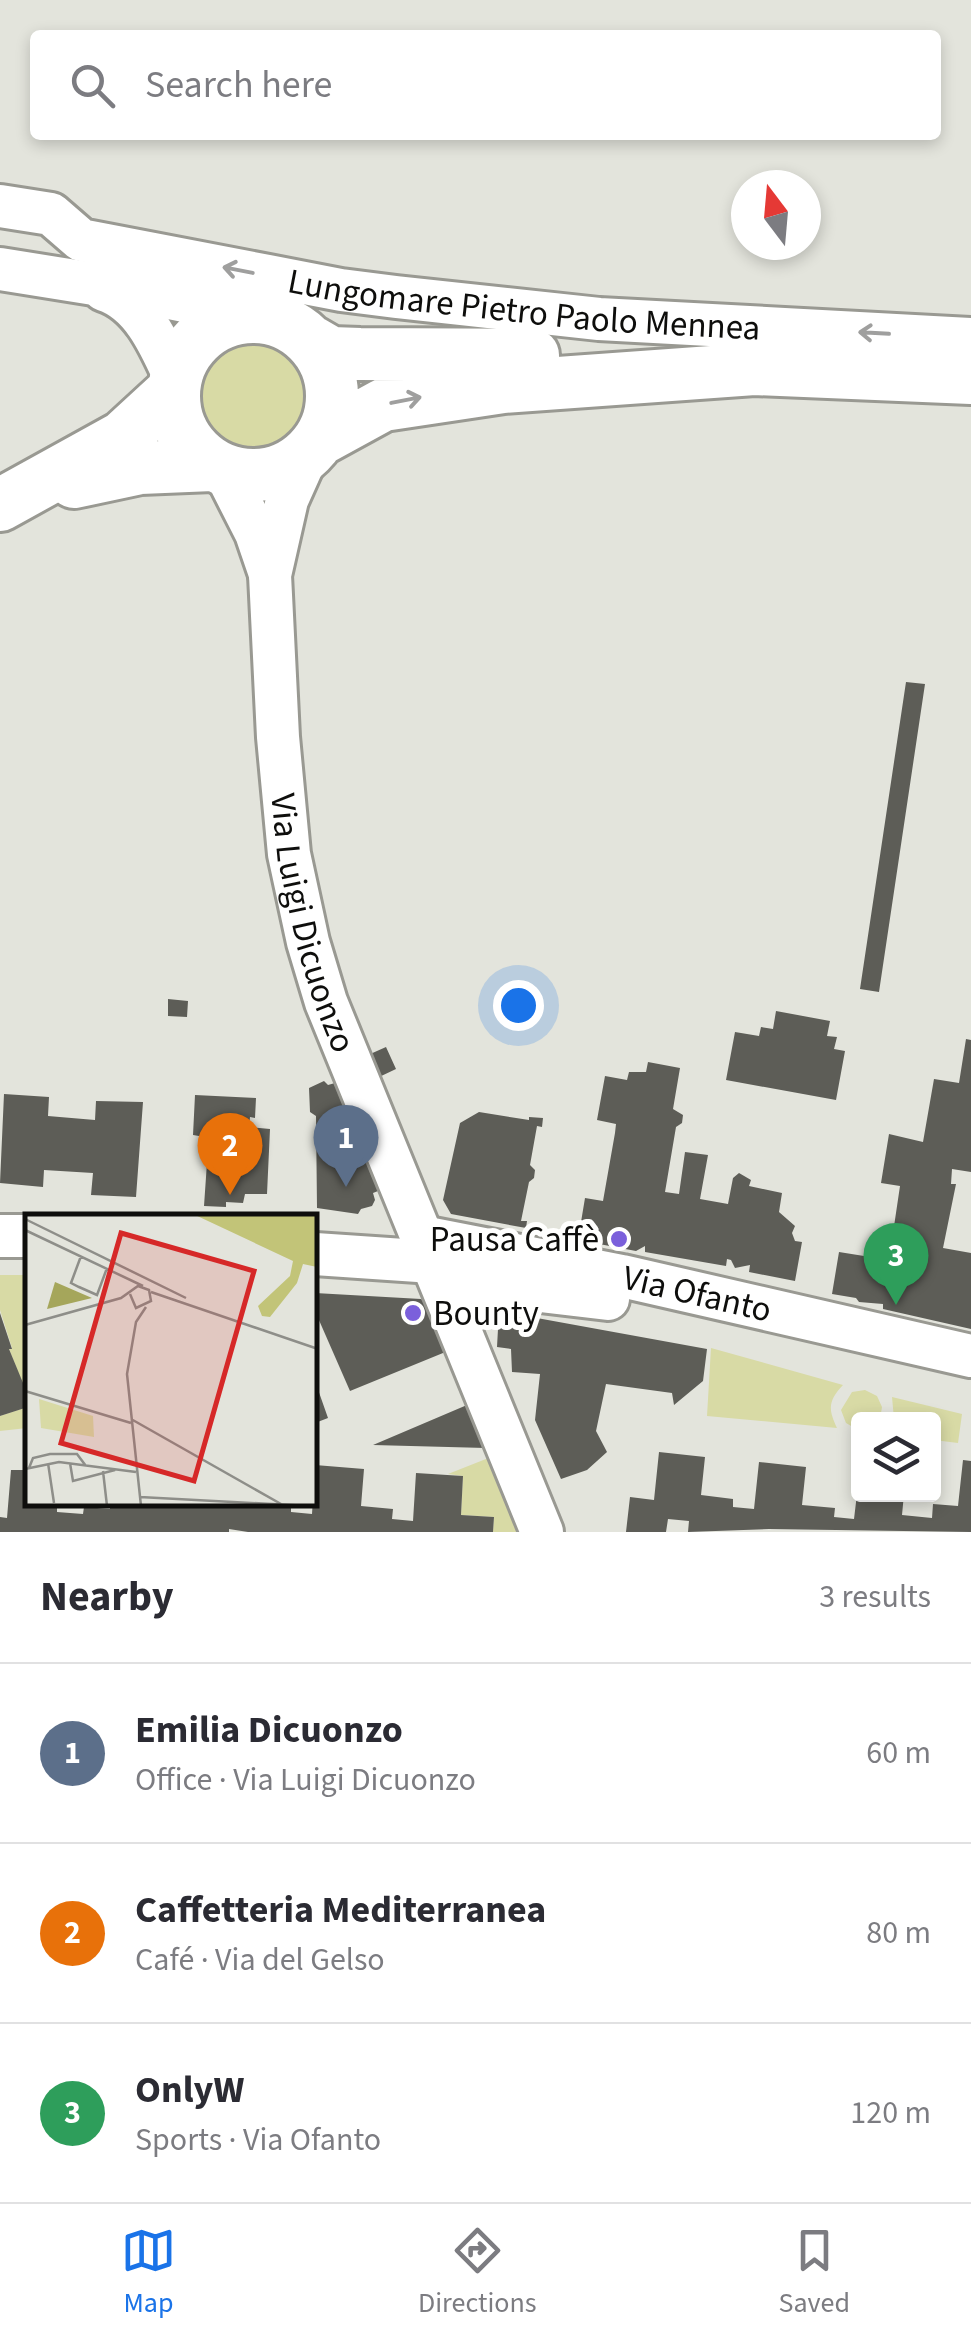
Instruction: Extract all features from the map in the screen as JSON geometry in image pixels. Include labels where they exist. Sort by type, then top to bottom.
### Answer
[{"type":"main road","name":"Lungomare Pietro Paolo Mennea","points":[[754,369],[656,354],[331,353],[288,325],[259,316],[236,318],[196,339],[183,357],[174,385],[178,426],[198,454],[218,467],[246,475],[268,474],[289,467],[313,447],[382,405],[422,397],[582,380],[754,369],[971,378]]},
{"type":"main road","name":"Lungomare Pietro Paolo Mennea","points":[[312,342],[324,360],[332,390],[328,422],[313,447]]},
{"type":"main road","points":[[12,499],[123,437],[174,385]]},
{"type":"main road","points":[[12,499],[140,468],[218,467]]},
{"type":"street","name":"Lungomare Pietro Paolo Mennea","points":[[0,206],[51,214],[78,261],[142,318],[157,339],[174,385]]},
{"type":"street","name":"Lungomare Pietro Paolo Mennea","points":[[78,261],[259,316]]},
{"type":"street","name":"Lungomare Pietro Paolo Mennea","points":[[0,269],[78,261],[599,319],[971,339]]},
{"type":"street","name":"Via Luigi Dicuonzo","points":[[313,447],[287,500],[270,575],[278,738],[290,854],[308,942],[326,1002],[542,1532]]},
{"type":"street","name":"Via Luigi Dicuonzo","points":[[218,467],[256,533],[270,575]]},
{"type":"street","name":"Via Ofanto","points":[[318,1254],[578,1267],[808,1330],[971,1386]]},
{"type":"street","name":"Via Ofanto","points":[[808,1330],[971,1356]]},
{"type":"green space","points":[[252,344],[273,348],[290,360],[302,377],[306,398],[302,419],[290,436],[273,448],[252,452],[231,448],[214,436],[202,419],[198,398],[202,377],[214,360],[231,348]]},
{"type":"green space","points":[[0,1275],[25,1275],[25,1390],[9,1349],[12,1348],[0,1310]]},
{"type":"green space","points":[[711,1348],[843,1385],[831,1405],[837,1428],[707,1416]]},
{"type":"green space","points":[[865,1390],[877,1396],[881,1412],[851,1412],[851,1426],[846,1423],[841,1410],[852,1392]]},
{"type":"green space","points":[[892,1397],[962,1414],[958,1443],[941,1441],[941,1412],[893,1412]]},
{"type":"green space","points":[[25,1408],[25,1428],[0,1431],[0,1416]]},
{"type":"green space","points":[[496,1455],[526,1532],[493,1532],[494,1517],[461,1515],[463,1476],[448,1474]]},
{"type":"building","points":[[906,682],[925,684],[879,992],[860,989]]},
{"type":"building","points":[[168,999],[188,1001],[187,1017],[168,1016]]},
{"type":"building","points":[[776,1011],[830,1021],[827,1036],[837,1037],[834,1049],[845,1051],[836,1100],[726,1080],[735,1032],[759,1036],[761,1027],[773,1029]]},
{"type":"building","points":[[966,1039],[971,1040],[971,1172],[952,1169],[951,1184],[956,1184],[943,1248],[971,1253],[971,1329],[832,1294],[839,1252],[889,1260],[900,1186],[881,1183],[889,1134],[923,1142],[934,1079],[959,1083]]},
{"type":"building","points":[[386,1047],[396,1069],[377,1078],[368,1055]]},
{"type":"building","points":[[648,1062],[680,1068],[673,1109],[683,1115],[682,1123],[676,1127],[665,1192],[679,1194],[685,1152],[708,1155],[700,1199],[728,1204],[733,1178],[739,1173],[751,1180],[749,1186],[782,1193],[779,1212],[795,1226],[795,1241],[802,1242],[795,1281],[749,1272],[750,1265],[735,1268],[727,1259],[726,1266],[645,1252],[645,1246],[636,1251],[578,1240],[585,1198],[603,1201],[615,1133],[616,1124],[597,1120],[605,1076],[627,1080],[629,1072],[646,1072]]},
{"type":"building","points":[[324,1081],[328,1085],[335,1083],[378,1191],[373,1193],[372,1206],[358,1214],[317,1208],[316,1116],[310,1112],[309,1088]]},
{"type":"building","points":[[4,1094],[49,1097],[48,1116],[95,1120],[96,1101],[143,1102],[136,1197],[91,1195],[93,1173],[44,1170],[43,1187],[0,1183]]},
{"type":"building","points":[[195,1095],[256,1098],[255,1118],[250,1117],[249,1127],[270,1129],[267,1194],[245,1194],[243,1203],[226,1202],[226,1207],[204,1206],[208,1148],[199,1136],[193,1135]]},
{"type":"building","points":[[479,1112],[529,1120],[543,1118],[542,1127],[537,1126],[530,1165],[535,1170],[534,1178],[529,1182],[521,1221],[527,1221],[526,1228],[451,1214],[443,1200],[460,1123]]},
{"type":"building","points":[[318,1293],[421,1299],[427,1303],[445,1345],[443,1353],[350,1391],[318,1318]]},
{"type":"building","points":[[499,1311],[707,1349],[703,1381],[674,1405],[672,1393],[606,1384],[596,1431],[607,1452],[587,1470],[561,1479],[535,1420],[540,1374],[512,1372],[511,1349],[497,1347]]},
{"type":"building","points":[[0,1313],[25,1388],[25,1408],[0,1416]]},
{"type":"building","points":[[318,1390],[328,1418],[318,1422]]},
{"type":"building","points":[[467,1405],[486,1448],[373,1445]]},
{"type":"building","points":[[659,1452],[705,1457],[701,1495],[733,1499],[733,1507],[754,1509],[759,1462],[806,1467],[802,1505],[835,1508],[834,1517],[854,1519],[856,1502],[903,1502],[902,1515],[932,1518],[933,1504],[958,1506],[963,1460],[971,1461],[971,1532],[688,1532],[689,1521],[668,1519],[666,1532],[626,1532],[630,1497],[654,1500]]},
{"type":"building","points":[[318,1465],[364,1469],[361,1506],[393,1509],[392,1519],[413,1521],[416,1473],[463,1476],[461,1515],[494,1517],[493,1532],[0,1532],[0,1517],[7,1518],[11,1470],[25,1470],[25,1507],[57,1507],[57,1512],[83,1514],[84,1507],[291,1507],[291,1512],[312,1514],[312,1507],[318,1507]]},
{"type":"place","name":"Emilia Dicuonzo","points":[[346,1187]]},
{"type":"place","name":"Caffetteria Mediterranea","points":[[230,1195]]},
{"type":"place","name":"Pausa Caffè","points":[[619,1239]]},
{"type":"place","name":"OnlyW","points":[[896,1305]]},
{"type":"place","name":"Bounty","points":[[413,1313]]}]
